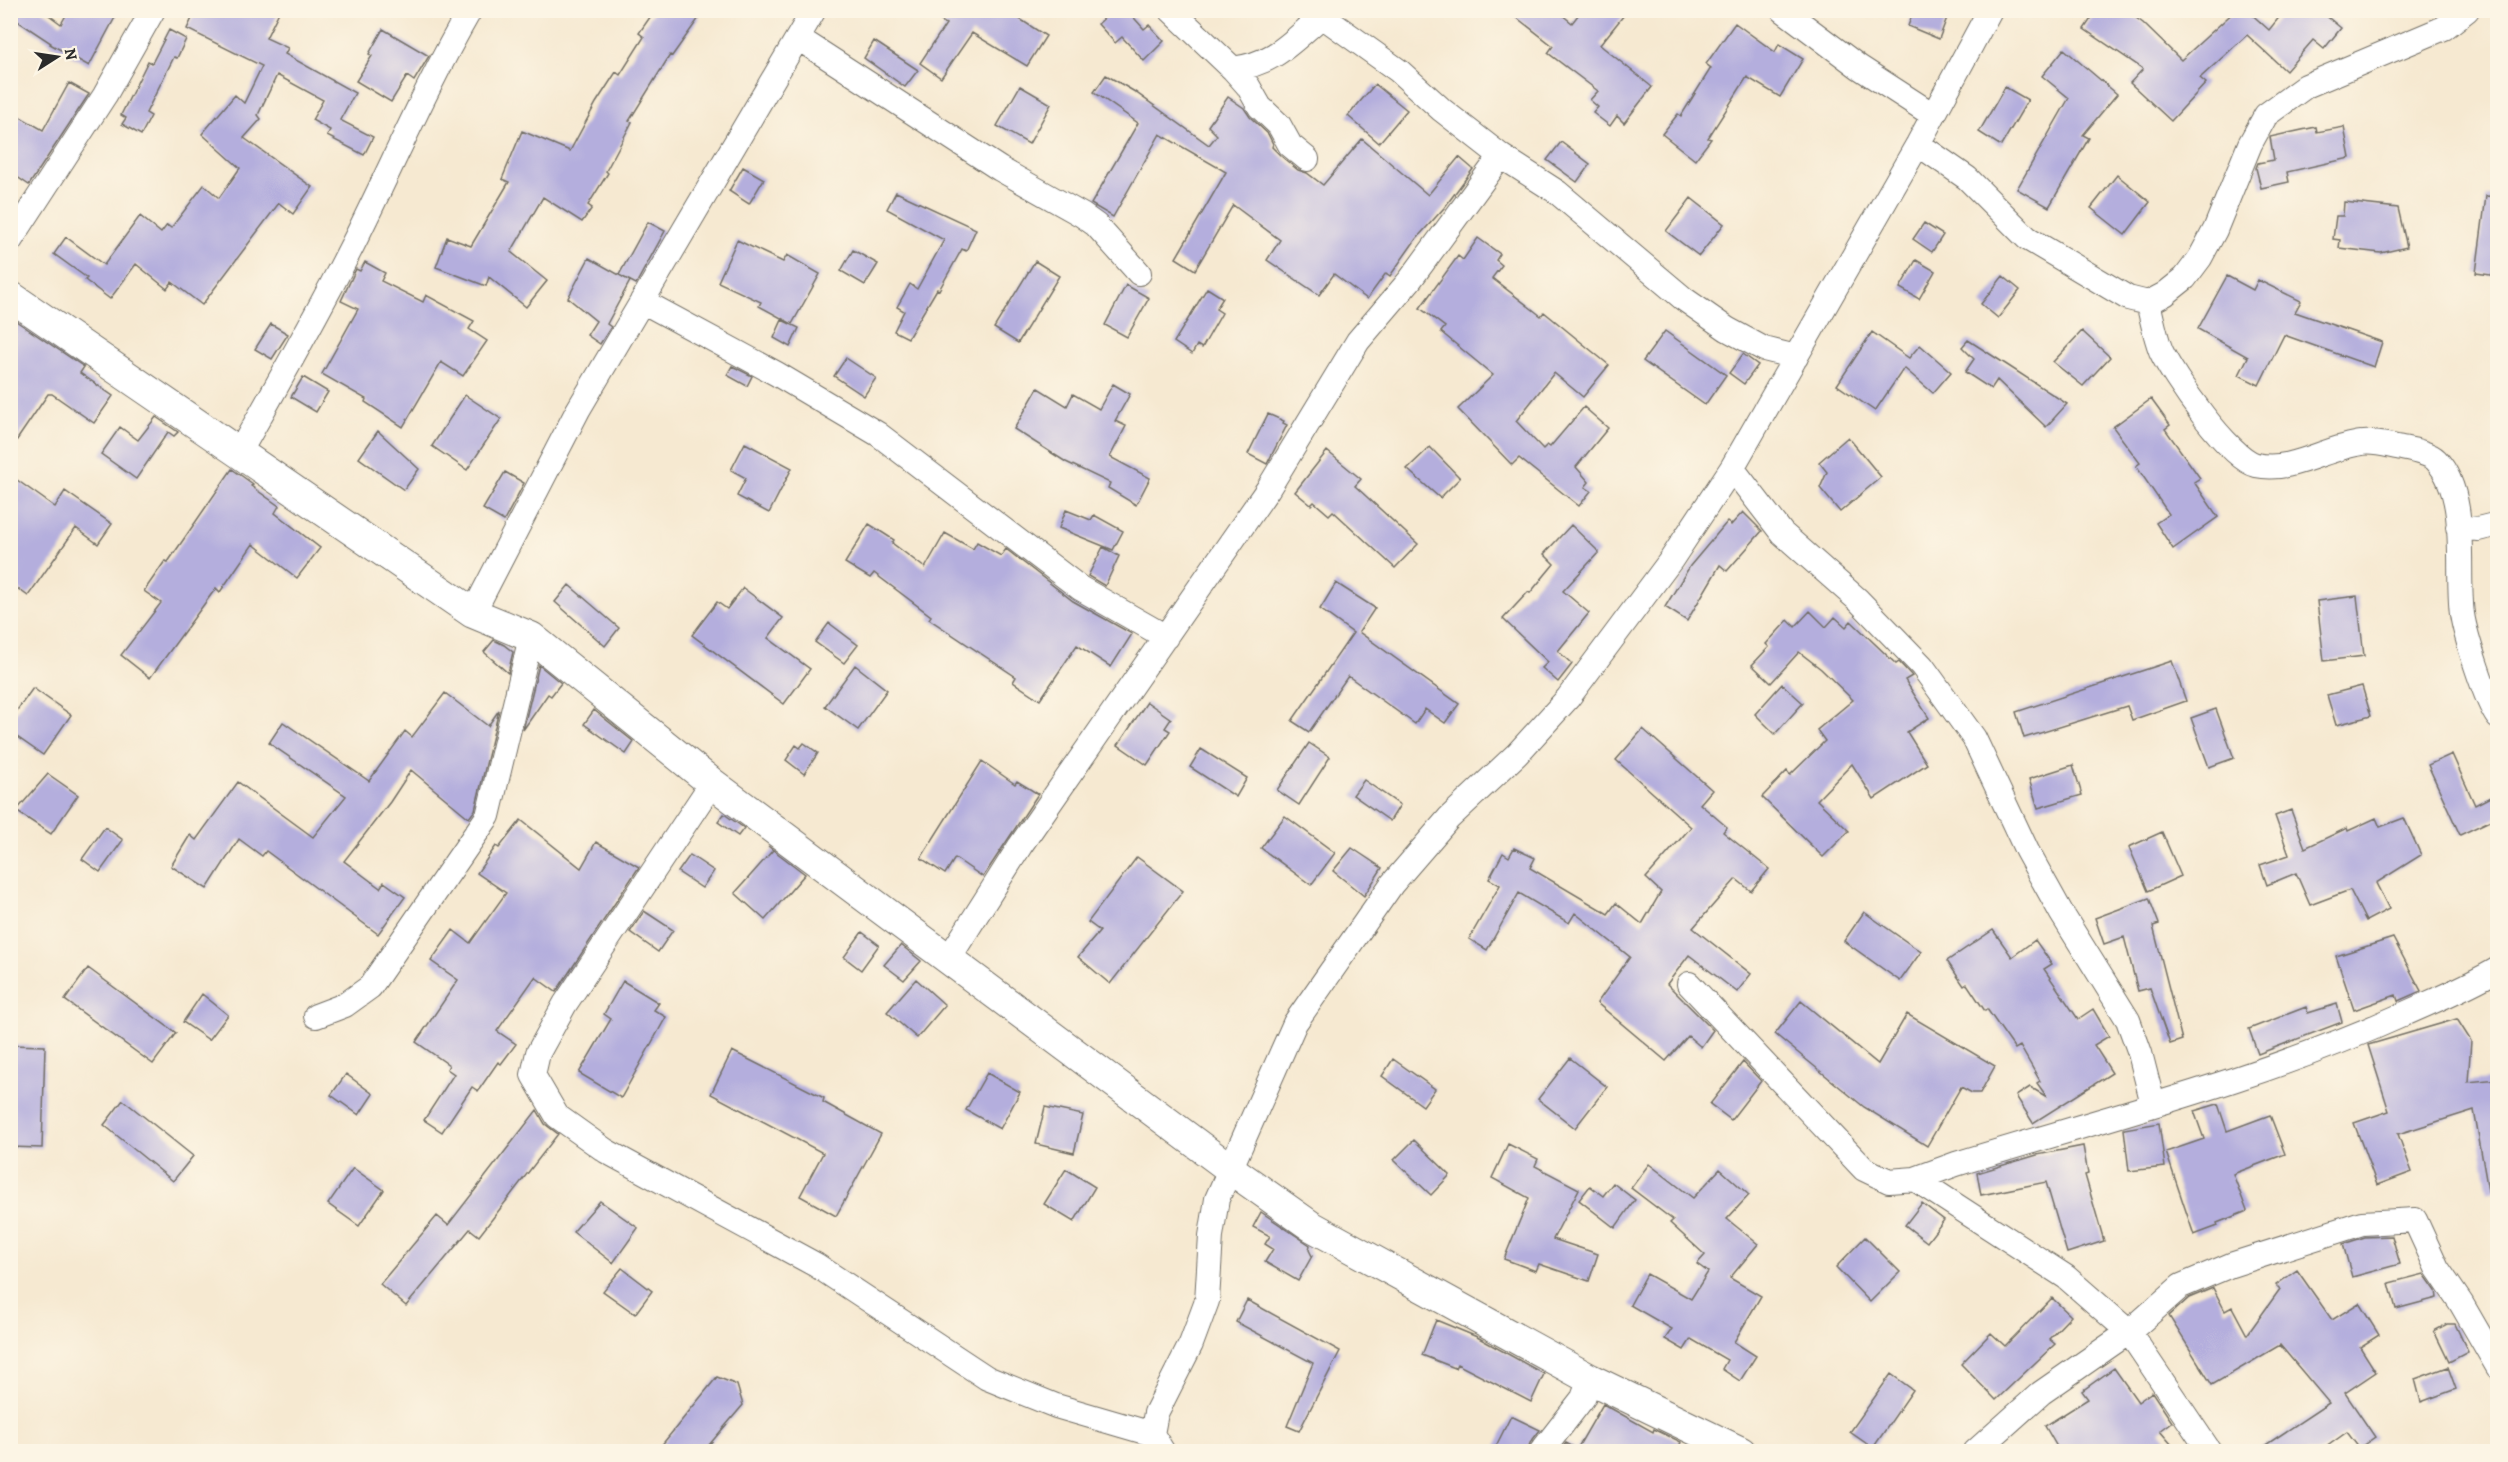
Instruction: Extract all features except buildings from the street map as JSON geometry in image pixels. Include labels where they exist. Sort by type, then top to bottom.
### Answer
[{"type":"street","points":[[10,241],[105,95],[153,10]]},
{"type":"street","points":[[239,453],[354,243],[442,59],[470,10]]},
{"type":"street","points":[[473,613],[578,410],[814,10]]},
{"type":"street","points":[[1171,10],[1233,69],[1248,86],[1260,107],[1279,125],[1290,145],[1308,159]]},
{"type":"street","points":[[1784,10],[1859,67],[1933,116]]},
{"type":"street","points":[[712,783],[566,1004],[538,1053],[533,1075],[557,1116],[606,1150],[816,1265],[987,1378],[1157,1443],[1156,1413],[1191,1344],[1207,1301],[1211,1236],[1217,1199],[1295,1023],[1392,884],[1449,818],[1517,754],[1568,698],[1671,560],[1732,468],[1918,144],[1990,10]]},
{"type":"street","points":[[1918,144],[1967,178],[2027,238],[2128,298],[2148,303],[2165,294],[2185,278],[2200,258],[2215,230],[2250,144],[2266,115],[2306,86],[2444,28],[2467,10]]},
{"type":"street","points":[[1233,69],[1255,66],[1273,58],[1323,13],[1399,71],[1442,110],[1501,156],[1557,192],[1684,299],[1727,329],[1764,349],[1796,357]]},
{"type":"street","points":[[798,38],[1000,169],[1082,214],[1096,225],[1138,273]]},
{"type":"street","points":[[950,958],[1020,846],[1268,489],[1358,341],[1410,280],[1501,156]]},
{"type":"street","points":[[10,296],[473,613],[531,637],[712,783],[1229,1168],[1311,1226],[1590,1379],[1741,1452]]},
{"type":"street","points":[[642,302],[777,374],[878,434],[1080,588],[1166,637]]},
{"type":"street","points":[[2148,303],[2161,350],[2184,390],[2230,446],[2253,464],[2272,467],[2294,463],[2343,446],[2365,442],[2408,449],[2433,458],[2448,474],[2458,512],[2462,615],[2475,660],[2498,717]]},
{"type":"street","points":[[1732,468],[1782,533],[1858,600],[1922,666],[1974,738],[2027,851],[2062,914],[2128,1020],[2140,1053],[2153,1104]]},
{"type":"street","points":[[2458,527],[2478,529],[2498,524]]},
{"type":"street","points":[[316,1016],[345,1005],[370,987],[488,816],[531,637]]},
{"type":"street","points":[[1689,984],[1864,1169],[1889,1181],[1915,1179],[1956,1164],[2282,1065],[2371,1029],[2474,983],[2498,969]]},
{"type":"street","points":[[1951,1202],[1956,1164]]},
{"type":"street","points":[[1915,1179],[2066,1277],[2129,1332],[2210,1452]]},
{"type":"street","points":[[1975,1452],[2041,1393],[2129,1332],[2181,1287],[2231,1265],[2362,1223],[2415,1220],[2437,1268],[2461,1303],[2498,1367]]},
{"type":"street","points":[[1540,1452],[1583,1398],[1590,1379]]}]
